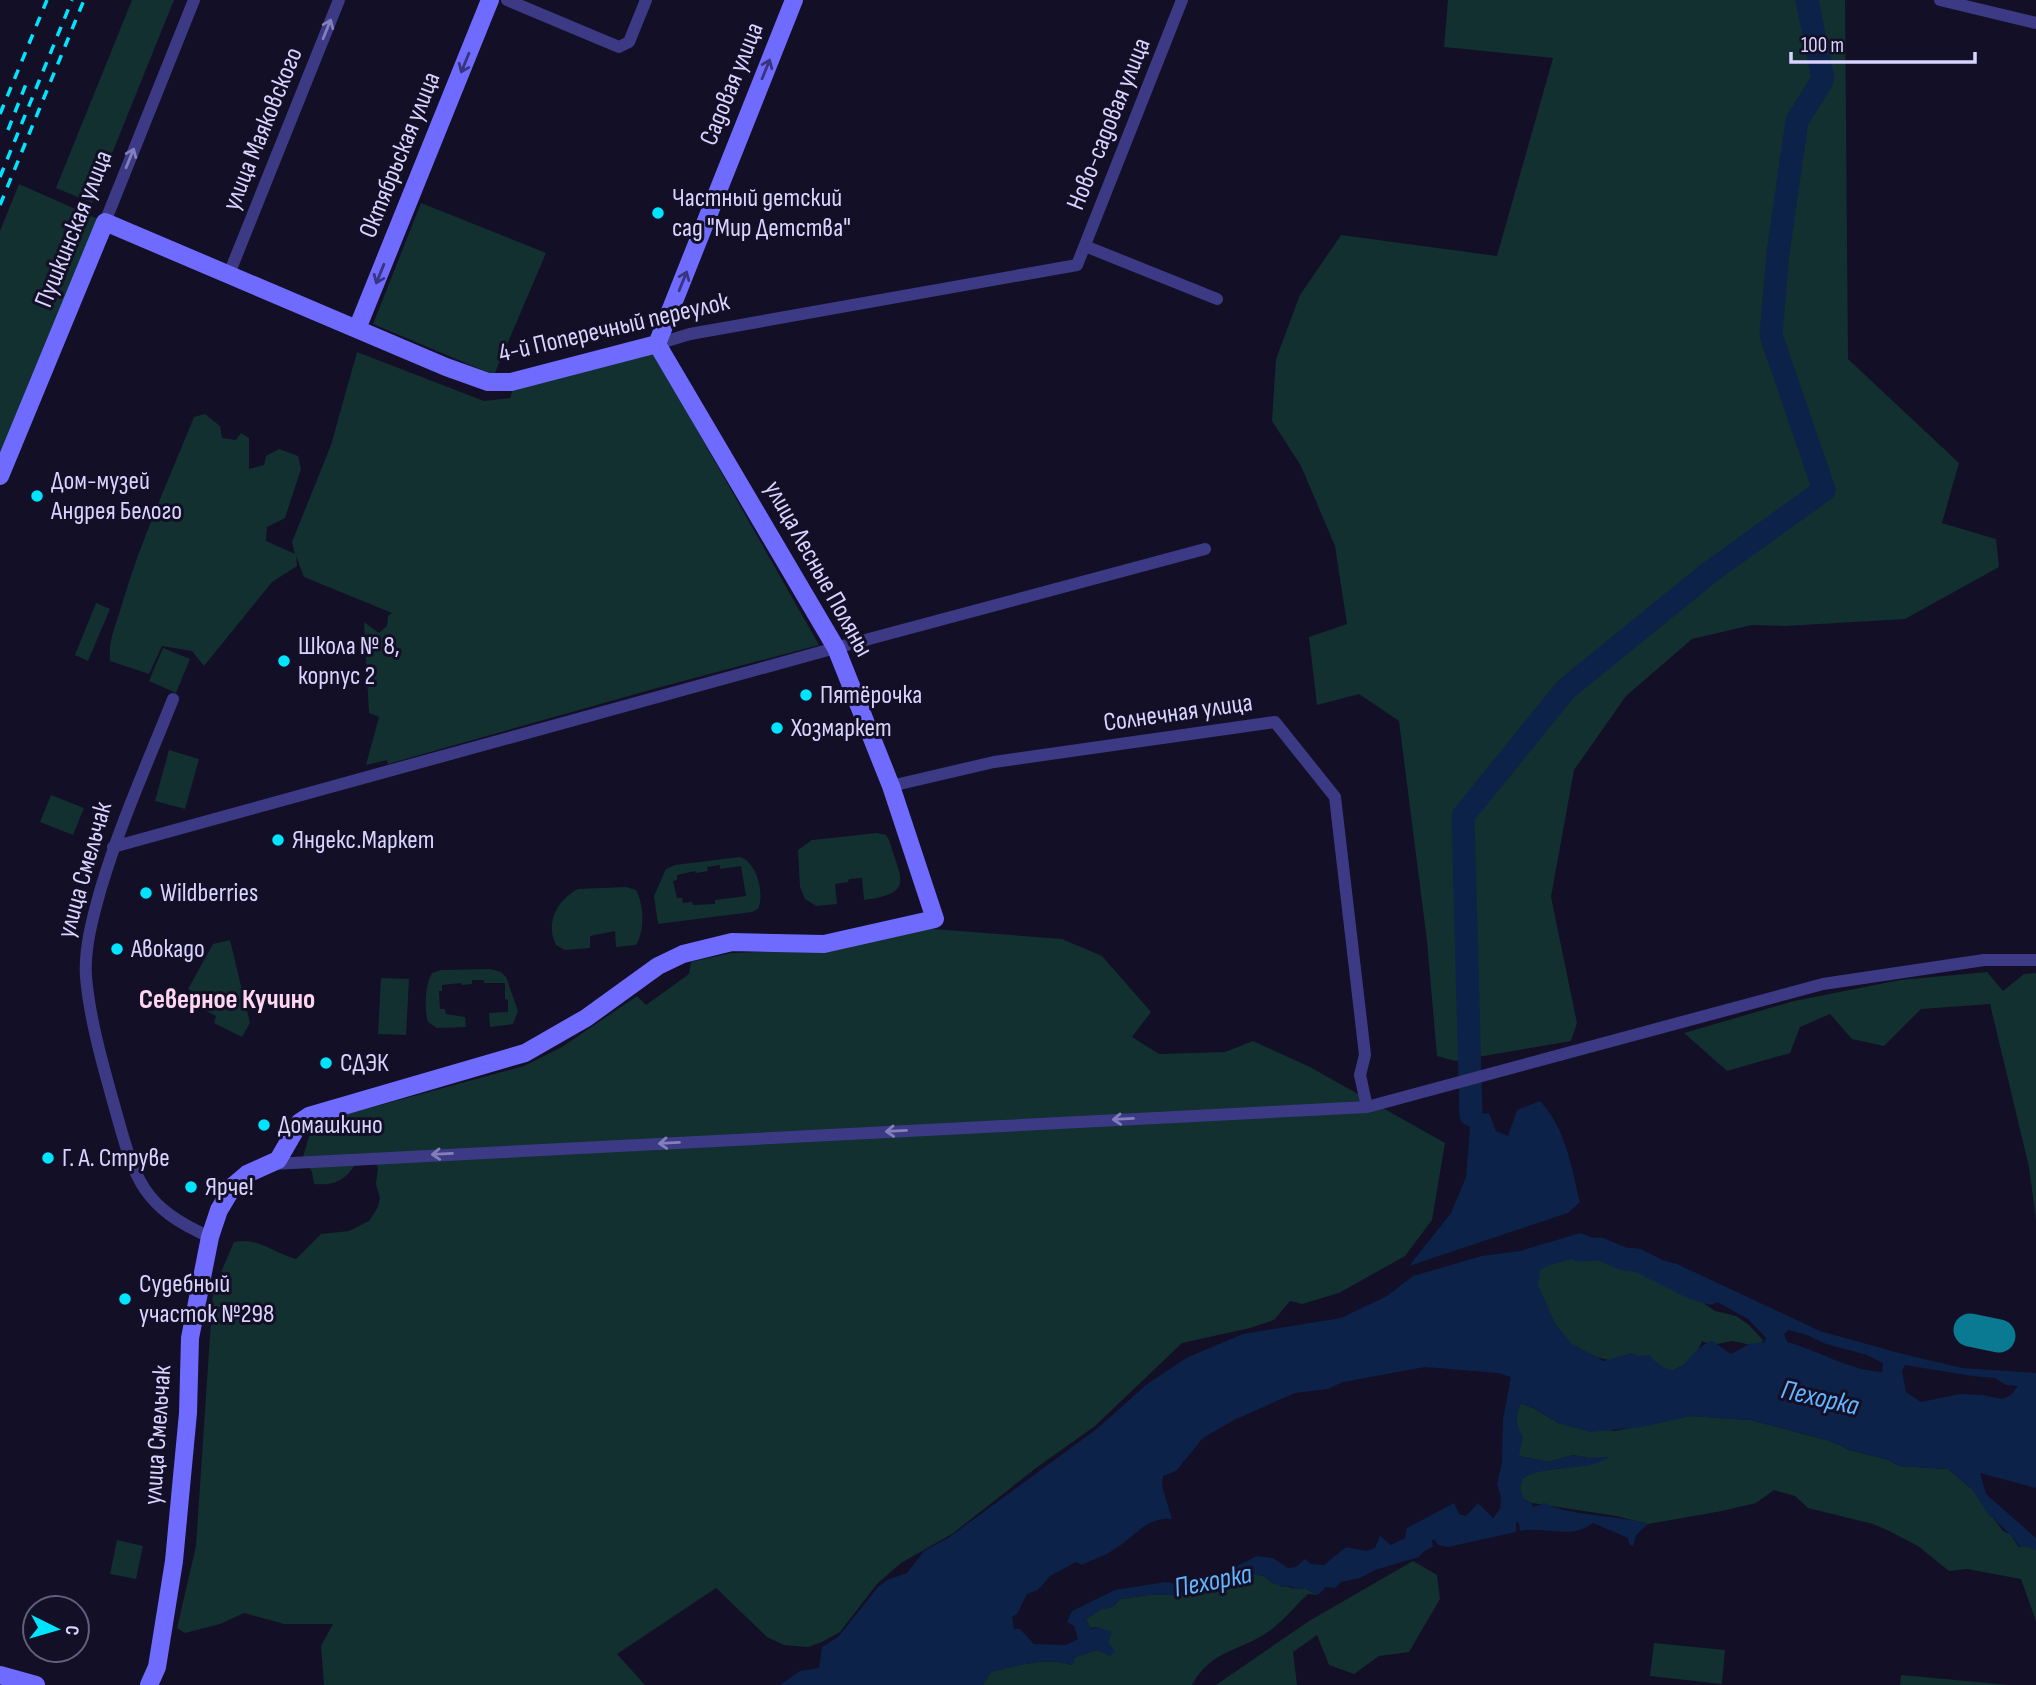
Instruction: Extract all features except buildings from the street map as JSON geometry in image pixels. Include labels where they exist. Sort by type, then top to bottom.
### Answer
[{"type":"street","name":"Пушкинская улица","points":[[0,476],[194,0]]},
{"type":"street","name":"улица Маяковского","points":[[229,274],[339,0]]},
{"type":"street","name":"Октябрьская улица","points":[[357,329],[490,0]]},
{"type":"street","points":[[507,0],[619,47],[629,43],[646,0]]},
{"type":"street","name":"Садовая улица","points":[[657,344],[794,0]]},
{"type":"street","name":"Ново-садовая улица","points":[[1077,265],[1182,0]]},
{"type":"street","points":[[1940,0],[2036,23]]},
{"type":"street","name":"4-й Поперечный переулок","points":[[105,222],[466,374],[488,382],[500,383],[690,334],[1077,265]]},
{"type":"street","points":[[1085,246],[1217,299]]},
{"type":"street","name":"улица Лесные Поляны","points":[[273,1164],[282,1155],[300,1122],[309,1115],[525,1054],[586,1018],[658,966],[683,954],[732,942],[824,944],[935,919],[891,786],[836,648],[657,344]]},
{"type":"street","points":[[113,847],[1205,549]]},
{"type":"street","name":"улица Смельчак","points":[[149,1685],[157,1667],[174,1561],[188,1413],[190,1338],[210,1237],[183,1225],[168,1214],[146,1192],[137,1178],[100,1051],[86,964],[90,933],[113,847],[173,699]]},
{"type":"street","name":"Солнечная улица","points":[[891,786],[1006,760],[1275,722],[1335,797],[1365,1055],[1360,1075],[1367,1107]]},
{"type":"street","points":[[210,1237],[219,1210],[234,1185],[247,1174],[273,1164],[1367,1107],[1823,984],[1984,960],[2036,960]]},
{"type":"street","points":[[0,1675],[36,1685]]},
{"type":"green space","points":[[132,0],[174,0],[92,203],[56,188]]},
{"type":"green space","points":[[1448,0],[1845,0],[1848,359],[1959,463],[1942,523],[1996,539],[1999,567],[1905,619],[1785,626],[1752,625],[1692,639],[1626,696],[1574,770],[1551,897],[1577,1023],[1571,1041],[1455,1061],[1437,1056],[1427,941],[1399,721],[1359,694],[1317,705],[1309,637],[1347,624],[1335,546],[1301,466],[1272,421],[1276,359],[1300,295],[1341,235],[1497,256],[1553,58],[1444,47]]},
{"type":"green space","points":[[19,184],[100,220],[0,461],[0,231]]},
{"type":"green space","points":[[421,203],[546,253],[494,375],[373,324]]},
{"type":"green space","points":[[357,352],[484,401],[510,398],[513,389],[653,352],[819,645],[388,764],[387,760],[366,765],[379,717],[369,713],[364,622],[379,633],[387,626],[388,616],[392,613],[304,577],[296,556],[297,566],[272,582],[204,666],[192,651],[162,646],[149,674],[110,661],[111,639],[130,580],[194,417],[205,414],[220,426],[222,438],[236,440],[241,433],[249,438],[249,469],[264,465],[266,456],[279,449],[298,456],[301,469],[285,518],[267,527],[266,541],[295,554],[292,542],[331,445]]},
{"type":"green space","points":[[96,603],[110,609],[88,661],[75,655]]},
{"type":"green space","points":[[163,648],[190,659],[176,693],[149,681]]},
{"type":"green space","points":[[169,750],[199,759],[185,809],[155,801]]},
{"type":"green space","points":[[51,795],[84,808],[73,835],[40,822]]},
{"type":"green space","points":[[877,833],[886,835],[889,840],[900,875],[897,888],[880,897],[864,900],[862,878],[849,879],[848,882],[835,884],[837,904],[816,906],[805,899],[800,887],[798,850],[812,840]]},
{"type":"green space","points":[[740,857],[746,860],[755,872],[760,887],[758,909],[658,924],[654,896],[666,869],[675,865]],"holes":[[[720,865],[720,869],[741,866],[746,896],[715,900],[715,904],[693,905],[692,902],[683,903],[682,898],[677,898],[673,881],[677,880],[677,875],[708,871],[707,867]]]},
{"type":"green space","points":[[626,887],[636,890],[641,903],[642,925],[636,945],[616,947],[615,931],[590,936],[590,948],[565,950],[556,945],[553,921],[564,899],[578,889]]},
{"type":"green space","points":[[920,928],[1062,939],[1102,956],[1151,1012],[1132,1037],[1159,1054],[1225,1052],[1253,1041],[1310,1067],[1445,1143],[1432,1220],[1405,1256],[1339,1293],[1302,1304],[1290,1301],[1274,1320],[1182,1343],[1095,1426],[952,1534],[901,1563],[877,1584],[840,1632],[808,1647],[784,1645],[767,1637],[716,1588],[617,1654],[645,1685],[324,1685],[321,1646],[333,1624],[284,1624],[244,1613],[220,1624],[185,1633],[177,1628],[196,1546],[213,1291],[234,1242],[259,1244],[296,1259],[321,1234],[349,1231],[369,1221],[378,1207],[378,1168],[373,1157],[360,1156],[347,1175],[336,1182],[314,1184],[312,1172],[303,1157],[310,1133],[322,1121],[524,1066],[562,1047],[637,996],[646,1005],[689,974],[691,962],[731,953],[814,950]]},
{"type":"green space","points":[[230,940],[250,1023],[242,1037],[214,1023],[216,1016],[193,1004],[197,994],[188,989],[213,944]]},
{"type":"green space","points":[[490,969],[501,972],[506,977],[518,1011],[513,1024],[490,1027],[489,1013],[508,1012],[508,1000],[505,999],[505,983],[484,983],[484,980],[472,980],[472,984],[442,985],[442,991],[439,991],[440,1009],[445,1009],[446,1014],[465,1017],[466,1027],[437,1028],[428,1022],[426,998],[432,973],[441,970]]},
{"type":"green space","points":[[1987,972],[2003,991],[2024,974],[2036,973],[2036,1220],[2029,1167],[1990,1004],[1921,1009],[1884,1046],[1852,1039],[1830,1014],[1800,1027],[1790,1053],[1727,1071],[1684,1033],[1794,1001],[1900,980]]},
{"type":"green space","points":[[381,978],[409,979],[406,1035],[378,1034]]},
{"type":"green space","points":[[1601,1252],[1645,1268],[1677,1285],[1715,1311],[1736,1316],[1763,1340],[1759,1347],[1733,1341],[1711,1345],[1702,1341],[1694,1360],[1666,1374],[1571,1351],[1550,1319],[1533,1279],[1545,1264],[1576,1255]]},
{"type":"green space","points":[[1521,1403],[1558,1423],[1615,1431],[1690,1416],[1751,1420],[1830,1441],[1850,1450],[1889,1460],[1899,1466],[1948,1469],[1972,1489],[2003,1531],[2010,1534],[2019,1547],[2036,1549],[2036,1621],[2021,1579],[1967,1569],[1949,1571],[1918,1546],[1887,1530],[1808,1508],[1795,1496],[1774,1490],[1756,1503],[1648,1524],[1616,1516],[1532,1503],[1523,1499],[1520,1488],[1522,1479],[1532,1472],[1587,1465],[1608,1458],[1573,1455],[1549,1462],[1519,1456],[1516,1414]]},
{"type":"green space","points":[[117,1540],[143,1546],[136,1579],[110,1574]]},
{"type":"green space","points":[[1413,1561],[1437,1575],[1440,1599],[1409,1652],[1379,1656],[1354,1674],[1329,1665],[1317,1635],[1293,1652],[1297,1685],[1216,1685],[1309,1621]]},
{"type":"green space","points":[[1249,1573],[1296,1589],[1305,1588],[1318,1595],[1308,1594],[1272,1629],[1218,1657],[1200,1673],[1192,1685],[983,1685],[990,1672],[1052,1661],[1072,1665],[1075,1657],[1097,1650],[1108,1642],[1098,1627],[1090,1628],[1086,1619],[1101,1609],[1113,1607],[1120,1599],[1170,1595]]},
{"type":"green space","points":[[1654,1643],[1725,1650],[1722,1684],[1650,1676]]},
{"type":"green space","points":[[1901,1675],[2010,1685],[1900,1685]]},
{"type":"water","points":[[1540,1101],[1562,1136],[1580,1202],[1568,1213],[1409,1266],[1451,1213],[1466,1177],[1471,1115],[1489,1113],[1496,1131],[1508,1136],[1517,1110]]},
{"type":"water","name":"Пехорка","points":[[1580,1233],[1677,1264],[1820,1331],[1962,1368],[2036,1373],[2036,1488],[1980,1473],[1986,1494],[2036,1538],[2036,1550],[2020,1547],[1994,1518],[1990,1517],[1972,1489],[1948,1469],[1899,1466],[1889,1460],[1850,1450],[1830,1441],[1751,1420],[1690,1416],[1642,1427],[1590,1432],[1558,1423],[1521,1403],[1517,1416],[1518,1428],[1523,1437],[1519,1456],[1549,1462],[1573,1455],[1586,1458],[1609,1457],[1591,1465],[1532,1474],[1522,1479],[1520,1488],[1523,1499],[1532,1503],[1533,1507],[1545,1503],[1567,1511],[1648,1524],[1636,1535],[1633,1546],[1629,1544],[1628,1538],[1593,1523],[1585,1528],[1567,1532],[1520,1531],[1519,1523],[1516,1522],[1516,1532],[1448,1547],[1438,1545],[1434,1539],[1433,1547],[1419,1557],[1341,1582],[1335,1588],[1326,1587],[1318,1595],[1305,1588],[1282,1587],[1264,1576],[1249,1574],[1170,1595],[1120,1599],[1113,1607],[1101,1609],[1086,1619],[1091,1629],[1098,1627],[1112,1632],[1108,1642],[1115,1651],[1110,1656],[1097,1650],[1075,1657],[1073,1665],[1052,1661],[1021,1665],[991,1672],[983,1685],[780,1685],[800,1671],[819,1668],[822,1647],[838,1637],[878,1587],[887,1580],[907,1573],[924,1551],[948,1538],[1098,1428],[1146,1385],[1186,1358],[1243,1334],[1341,1318],[1387,1296],[1413,1276],[1482,1256],[1520,1251]],"holes":[[[1598,1252],[1609,1253],[1672,1277],[1748,1319],[1766,1338],[1764,1342],[1749,1344],[1731,1354],[1712,1341],[1695,1352],[1683,1365],[1669,1370],[1649,1355],[1638,1356],[1632,1353],[1604,1361],[1572,1344],[1556,1325],[1538,1286],[1540,1270]],[[1788,1330],[1867,1355],[1883,1363],[1882,1372],[1857,1368],[1787,1342],[1784,1334]],[[1905,1365],[1995,1378],[2006,1385],[2018,1386],[2011,1395],[2002,1399],[1960,1394],[1921,1402],[1906,1392],[1902,1371]],[[1425,1367],[1498,1373],[1511,1377],[1503,1419],[1502,1463],[1497,1484],[1501,1497],[1500,1509],[1493,1518],[1478,1503],[1466,1516],[1459,1514],[1454,1503],[1407,1528],[1405,1538],[1391,1545],[1380,1536],[1375,1548],[1366,1551],[1346,1547],[1324,1565],[1311,1564],[1305,1559],[1296,1567],[1288,1568],[1273,1558],[1257,1556],[1221,1574],[1196,1576],[1180,1584],[1165,1582],[1115,1590],[1072,1611],[1067,1622],[1074,1626],[1078,1639],[1066,1645],[1034,1644],[1020,1629],[1014,1629],[1012,1617],[1017,1614],[1027,1594],[1038,1590],[1050,1576],[1076,1562],[1082,1565],[1110,1552],[1149,1524],[1172,1519],[1162,1486],[1163,1476],[1176,1471],[1203,1438],[1234,1420],[1295,1393],[1328,1389],[1343,1382]]]},
{"type":"waterway","points":[[1471,1115],[1463,816],[1566,689],[1710,572],[1824,490],[1771,335],[1778,253],[1797,121],[1823,79],[1807,0]]},
{"type":"waterway","points":[[1579,1250],[1600,1249],[1624,1259],[1637,1260],[1691,1287],[1710,1293]]},
{"type":"taxiway","points":[[1970,1330],[1999,1336]]},
{"type":"railway","points":[[0,114],[47,0]]},
{"type":"railway","points":[[0,177],[72,0]]},
{"type":"railway","points":[[0,205],[84,0]]},
{"type":"railway","points":[[8,130],[26,84]]},
{"type":"place","name":"Частный детский сад \"Мир Детства\"","points":[[658,213]]},
{"type":"place","name":"Дом-музей Андрея Белого","points":[[37,496]]},
{"type":"place","name":"Школа № 8, корпус 2","points":[[284,661]]},
{"type":"place","name":"Пятёрочка","points":[[806,695]]},
{"type":"place","name":"Хозмаркет","points":[[777,728]]},
{"type":"place","name":"Яндекс.Маркет","points":[[278,840]]},
{"type":"place","name":"Wildberries","points":[[146,893]]},
{"type":"place","name":"Авокадо","points":[[117,949]]},
{"type":"place","name":"СДЭК","points":[[326,1063]]},
{"type":"place","name":"Домашкино","points":[[264,1125]]},
{"type":"place","name":"Г. А. Струве","points":[[48,1158]]},
{"type":"place","name":"Ярче!","points":[[191,1187]]},
{"type":"place","name":"Судебный участок №298","points":[[125,1299]]},
{"type":"district","name":"Северное Кучино","points":[[227,999]]}]
